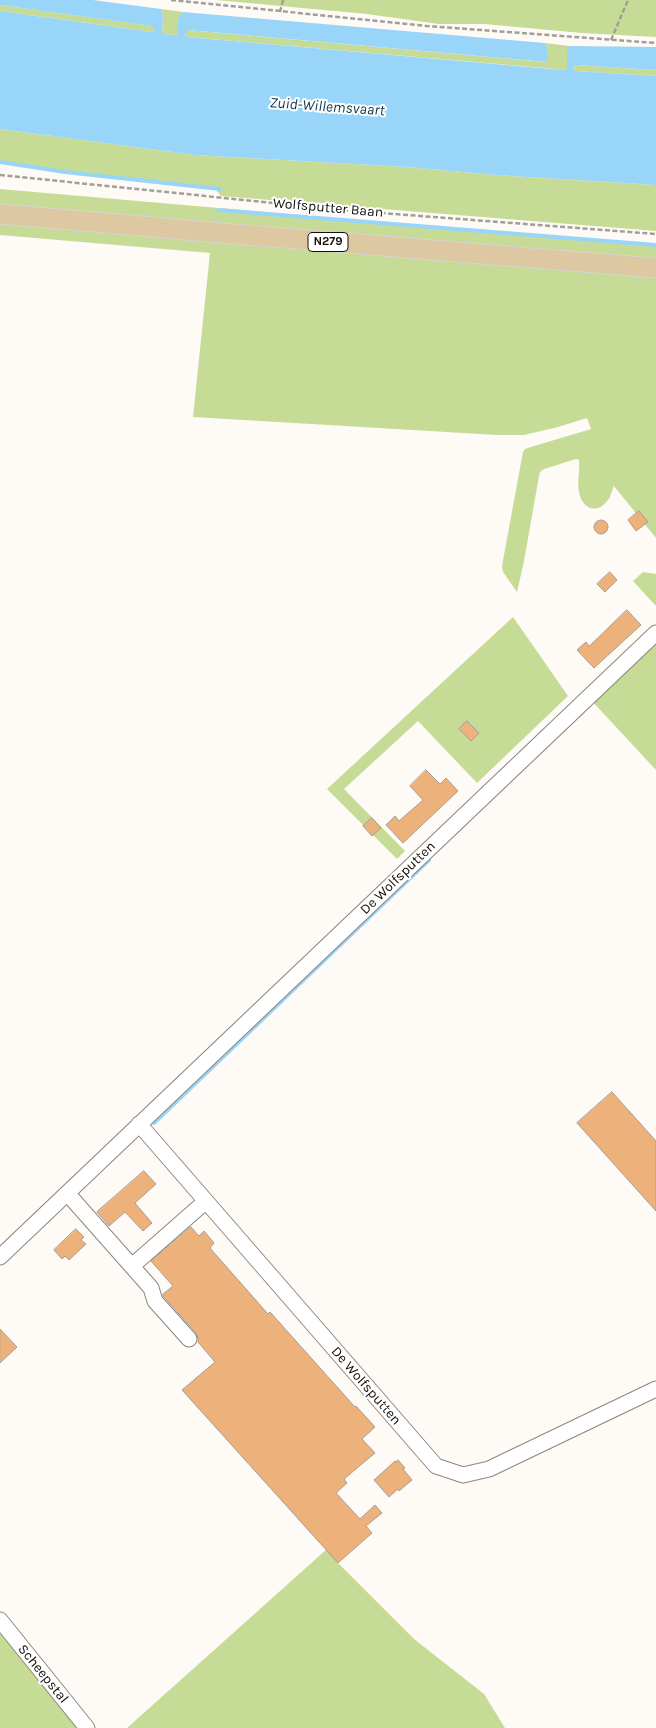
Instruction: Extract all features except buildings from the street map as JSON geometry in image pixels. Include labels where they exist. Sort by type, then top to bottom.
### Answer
[{"type":"main road","name":"N279","points":[[0,214],[656,268]]},
{"type":"street","name":"De Wolfsputten","points":[[0,1257],[656,633]]},
{"type":"street","name":"De Wolfsputten","points":[[139,1124],[436,1466],[463,1475],[489,1470],[656,1389]]},
{"type":"street","points":[[67,1193],[151,1288],[155,1301],[189,1339]]},
{"type":"street","points":[[132,1266],[206,1201]]},
{"type":"street","name":"Scheepstal","points":[[0,1620],[87,1728]]},
{"type":"path","points":[[171,0],[427,26],[656,43]]},
{"type":"path","points":[[280,12],[282,0]]},
{"type":"path","points":[[610,40],[628,0]]},
{"type":"path","name":"Wolfsputter Baan","points":[[0,175],[342,210],[656,234]]},
{"type":"green space","points":[[216,0],[656,0],[656,37],[582,33],[484,24],[439,24],[367,14]]},
{"type":"green space","points":[[0,5],[153,26],[155,29],[152,32],[0,11]]},
{"type":"green space","points":[[161,9],[183,12],[181,14],[178,35],[162,34],[163,15]]},
{"type":"green space","points":[[187,30],[546,62],[548,49],[545,43],[570,46],[567,49],[567,70],[187,37],[185,34]]},
{"type":"green space","points":[[575,65],[656,70],[656,76],[575,71],[573,68]]},
{"type":"green space","points":[[0,129],[195,155],[407,167],[496,175],[656,185],[656,231],[221,196],[216,190],[0,162]]},
{"type":"green space","points":[[0,189],[656,246],[656,260],[0,204]]},
{"type":"green space","points":[[0,221],[656,278],[656,538],[614,486],[604,505],[595,509],[583,503],[578,484],[579,460],[576,459],[544,469],[540,472],[539,476],[517,592],[503,572],[502,566],[523,452],[525,449],[591,429],[587,418],[524,435],[497,435],[193,417],[210,253],[0,235]]},
{"type":"green space","points":[[643,572],[656,574],[656,606],[633,581]]},
{"type":"green space","points":[[513,617],[568,696],[477,783],[418,721],[344,789],[405,851],[397,859],[327,789]]},
{"type":"green space","points":[[656,637],[656,770],[591,700]]},
{"type":"green space","points":[[327,1549],[338,1563],[414,1639],[484,1694],[505,1728],[127,1728]]},
{"type":"green space","points":[[0,1631],[79,1728],[0,1728]]},
{"type":"water","name":"Zuid-Willemsvaart","points":[[0,0],[93,0],[161,9],[163,15],[162,34],[178,35],[178,20],[183,12],[545,43],[548,49],[547,62],[188,30],[185,34],[187,37],[552,69],[567,70],[567,49],[570,46],[656,47],[656,70],[575,65],[573,68],[575,71],[656,76],[656,185],[496,175],[407,167],[195,155],[0,129],[0,11],[152,32],[155,29],[152,26],[0,5]]},
{"type":"waterway","points":[[0,162],[65,172],[220,189]]},
{"type":"waterway","points":[[218,210],[656,245]]},
{"type":"waterway","points":[[154,1123],[429,860]]}]
